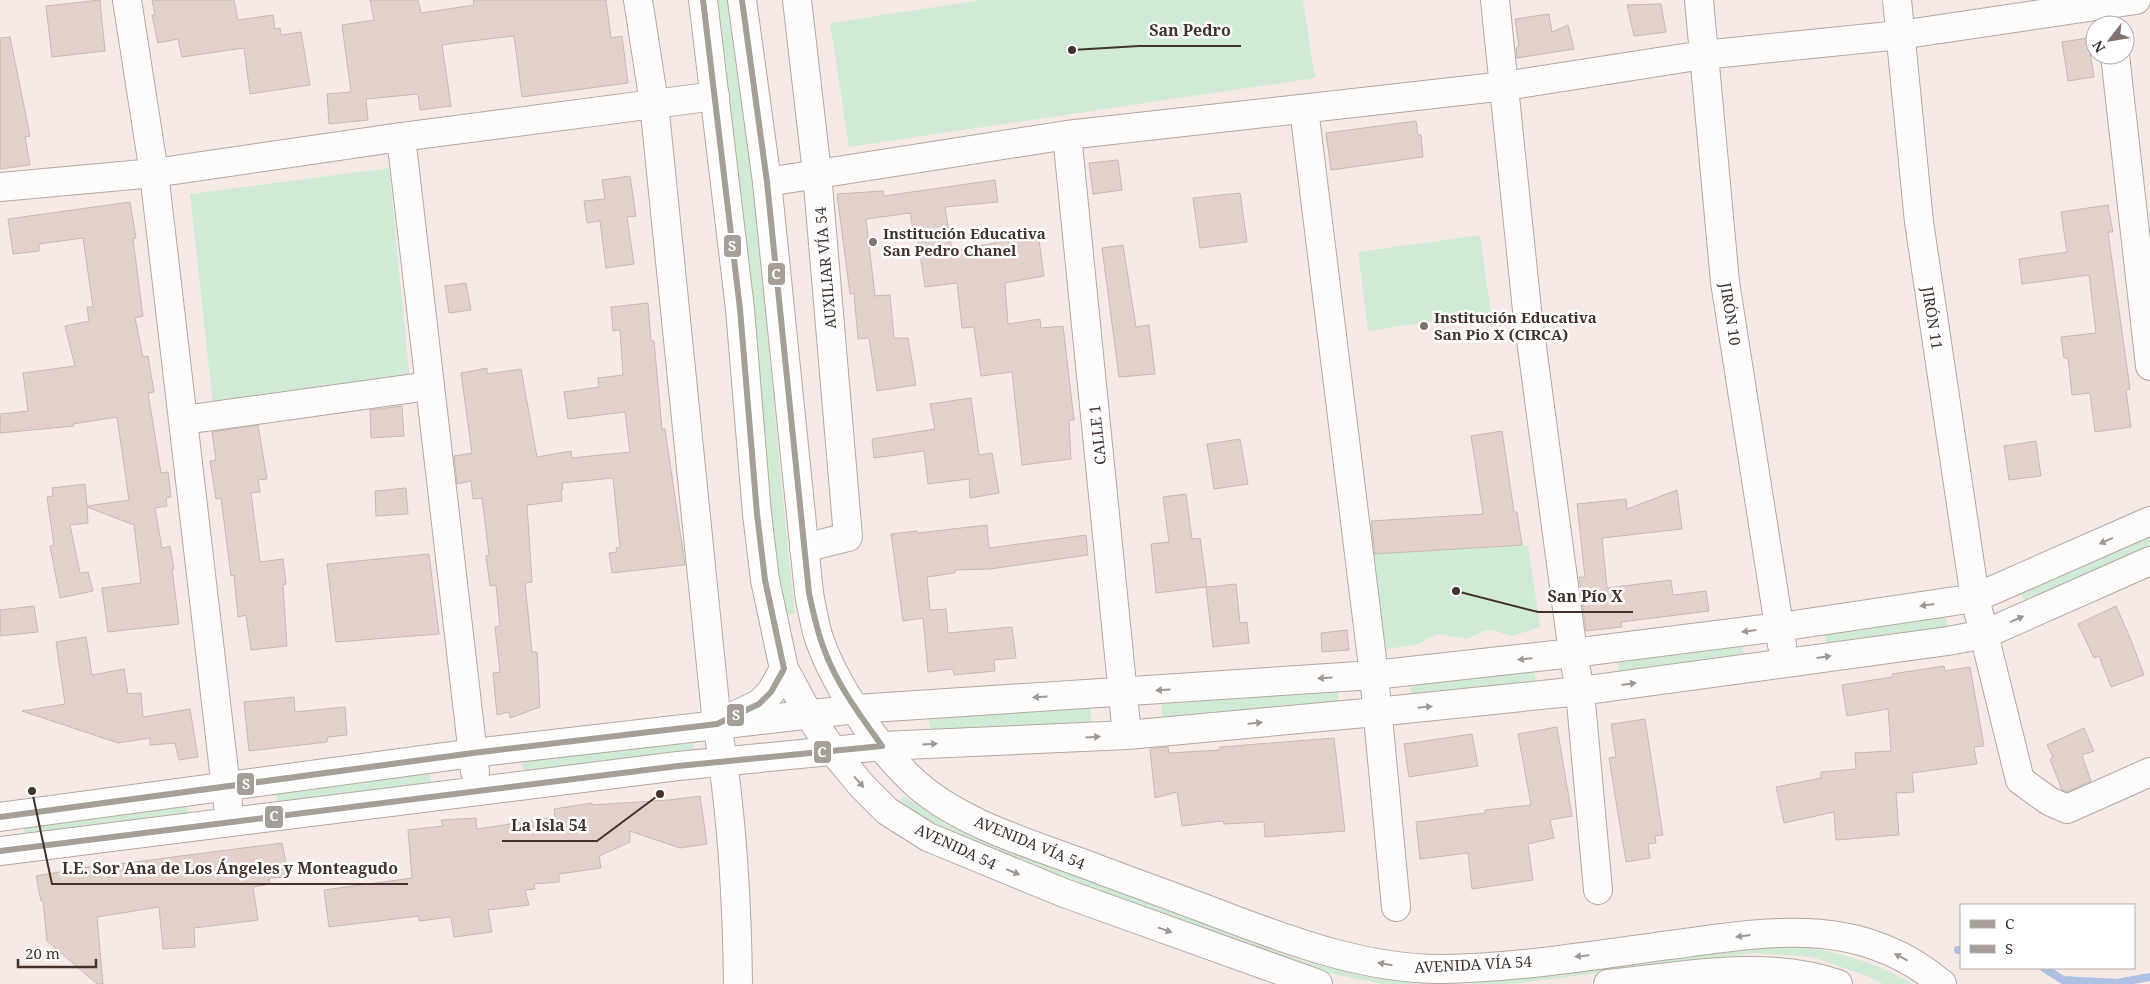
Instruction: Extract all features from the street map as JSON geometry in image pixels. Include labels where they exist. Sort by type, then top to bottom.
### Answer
[{"type":"street","points":[[127,0],[154,173],[231,822]]},
{"type":"street","points":[[638,0],[654,103],[717,724],[724,762],[733,851],[738,984]]},
{"type":"street","name":"AVENIDA 54","points":[[702,0],[740,309],[757,514],[765,580],[784,669],[809,715],[833,751],[862,786],[887,811],[928,836],[1064,893],[1318,984]]},
{"type":"street","name":"AVENIDA VÍA 54","points":[[742,0],[767,182],[808,594],[818,633],[839,682],[882,746],[910,779],[934,799],[991,828],[1303,945],[1389,966],[1441,969],[1492,966],[1768,933],[1800,931],[1862,942],[1890,952],[1912,963],[1942,984]]},
{"type":"street","points":[[1495,0],[1528,310],[1573,653],[1580,691],[1598,890]]},
{"type":"street","name":"JIRÓN 10","points":[[1699,0],[1725,282],[1780,627],[1784,664]]},
{"type":"street","name":"JIRÓN 11","points":[[1897,0],[1919,222],[1975,598],[2020,780],[2049,801],[2067,809],[2150,772]]},
{"type":"street","points":[[767,182],[818,172],[1067,135],[1505,86],[1703,55],[1900,35],[2109,10],[2136,0]]},
{"type":"street","name":"AUXILIAR VÍA 54","points":[[802,1],[848,537],[804,548]]},
{"type":"street","points":[[2116,65],[2150,366]]},
{"type":"street","points":[[0,187],[154,173],[401,137],[715,96]]},
{"type":"street","points":[[1304,109],[1374,675],[1376,712],[1396,907]]},
{"type":"street","name":"CALLE 1","points":[[1067,135],[1127,735]]},
{"type":"street","points":[[401,137],[478,790]]},
{"type":"street","points":[[184,420],[429,386]]},
{"type":"street","points":[[0,817],[473,753],[856,709],[1374,675],[1573,653],[1780,627],[1975,598],[2150,521]]},
{"type":"street","points":[[0,851],[478,790],[724,762],[882,746],[1127,735],[1376,712],[1580,691],[1784,664],[1985,634],[2150,561]]},
{"type":"street","points":[[717,724],[759,704],[771,692],[784,669]]},
{"type":"street","points":[[1608,984],[1743,970],[1814,976],[1838,984]]},
{"type":"green space","points":[[714,0],[730,0],[753,180],[795,613],[786,615],[774,542],[755,336]]},
{"type":"green space","points":[[982,0],[1303,0],[1315,78],[849,147],[830,23]]},
{"type":"green space","points":[[389,168],[410,381],[213,405],[190,194]]},
{"type":"green space","points":[[1480,235],[1491,313],[1368,331],[1358,252]]},
{"type":"green space","points":[[2150,537],[2150,546],[2024,600],[2021,593]]},
{"type":"green space","points":[[1528,545],[1540,627],[1512,636],[1492,630],[1483,631],[1467,639],[1437,634],[1416,645],[1386,649],[1372,554]]},
{"type":"green space","points":[[1946,615],[1948,630],[1827,647],[1825,632]]},
{"type":"green space","points":[[1742,645],[1745,658],[1619,675],[1618,661]]},
{"type":"green space","points":[[1535,672],[1536,684],[1411,696],[1410,684]]},
{"type":"green space","points":[[1338,692],[1339,704],[1162,720],[1161,703]]},
{"type":"green space","points":[[1090,708],[1092,725],[931,732],[928,717]]},
{"type":"green space","points":[[693,739],[694,749],[524,773],[522,761]]},
{"type":"green space","points":[[430,773],[432,785],[277,804],[276,792]]},
{"type":"green space","points":[[904,796],[949,826],[982,841],[1306,962],[1366,975],[1426,984],[1382,984],[1304,968],[946,832],[900,801]]},
{"type":"green space","points":[[187,805],[188,815],[25,838],[24,826]]},
{"type":"green space","points":[[1804,947],[1833,952],[1860,960],[1886,970],[1912,984],[1883,984],[1867,976],[1812,957],[1755,953],[1512,984],[1467,984],[1755,948]]},
{"type":"building","points":[[100,0],[105,51],[52,57],[46,6]]},
{"type":"building","points":[[152,0],[234,0],[238,20],[273,15],[275,29],[280,28],[281,35],[301,32],[310,85],[250,94],[244,48],[182,57],[178,39],[158,43],[152,15],[155,15]]},
{"type":"building","points":[[370,0],[418,0],[421,13],[474,5],[473,0],[606,0],[611,38],[622,36],[628,83],[522,97],[514,36],[463,42],[442,45],[451,106],[420,110],[418,94],[366,99],[368,120],[329,124],[327,94],[351,92],[342,25],[374,20]]},
{"type":"building","points":[[1661,4],[1666,32],[1634,36],[1627,5]]},
{"type":"building","points":[[1549,14],[1552,32],[1568,25],[1574,49],[1517,58],[1516,48],[1519,46],[1515,19]]},
{"type":"building","points":[[10,37],[30,136],[25,137],[30,165],[0,169],[0,38]]},
{"type":"building","points":[[2085,38],[2085,65],[2092,65],[2094,77],[2068,81],[2062,42]]},
{"type":"building","points":[[1416,121],[1418,135],[1421,135],[1423,157],[1331,170],[1326,133]]},
{"type":"building","points":[[1118,160],[1122,190],[1093,194],[1089,163]]},
{"type":"building","points":[[630,176],[636,216],[627,217],[634,264],[606,268],[600,221],[587,223],[584,201],[605,199],[602,180]]},
{"type":"building","points":[[995,180],[998,202],[945,207],[952,251],[995,243],[994,236],[1021,232],[1023,242],[1039,240],[1044,276],[1005,283],[1008,324],[1040,319],[1041,328],[1063,326],[1074,420],[1069,420],[1071,459],[1022,465],[1012,372],[981,376],[974,327],[962,328],[957,283],[925,287],[916,228],[913,228],[910,213],[866,219],[875,296],[890,295],[894,338],[908,338],[916,385],[877,391],[869,338],[858,339],[854,293],[850,294],[837,194],[883,191],[884,196]]},
{"type":"building","points":[[1240,193],[1247,242],[1200,248],[1193,198]]},
{"type":"building","points":[[130,202],[136,238],[133,239],[143,316],[135,318],[143,357],[148,356],[154,392],[148,393],[161,473],[168,472],[171,497],[166,498],[167,506],[155,508],[162,548],[170,546],[179,624],[108,632],[102,588],[141,583],[134,525],[87,507],[88,523],[70,525],[80,573],[88,572],[93,591],[60,598],[50,546],[54,545],[47,497],[53,496],[52,488],[85,484],[87,506],[129,500],[117,417],[73,424],[74,426],[0,433],[0,414],[28,411],[23,373],[75,366],[65,326],[89,321],[87,307],[93,307],[83,238],[39,244],[39,251],[13,254],[8,219]]},
{"type":"building","points":[[2108,205],[2113,232],[2108,232],[2130,389],[2126,390],[2131,427],[2095,432],[2090,393],[2072,395],[2068,358],[2064,358],[2061,337],[2096,333],[2089,275],[2022,284],[2019,259],[2067,252],[2061,212]]},
{"type":"building","points":[[1123,245],[1136,327],[1149,325],[1155,374],[1119,377],[1102,248]]},
{"type":"building","points":[[466,283],[471,310],[449,313],[445,286]]},
{"type":"building","points":[[648,303],[651,341],[654,341],[662,429],[665,429],[685,565],[612,573],[609,553],[617,552],[616,548],[620,547],[613,478],[562,483],[562,501],[527,505],[532,582],[525,583],[532,652],[537,652],[540,707],[510,718],[509,712],[497,715],[493,673],[500,672],[495,627],[500,626],[496,585],[490,586],[486,556],[489,555],[482,498],[473,499],[471,481],[457,484],[454,456],[472,453],[461,373],[487,368],[487,374],[521,369],[537,457],[571,451],[572,458],[630,452],[625,412],[568,419],[564,392],[599,387],[598,378],[623,375],[620,330],[613,331],[611,307]]},
{"type":"building","points":[[971,398],[979,455],[992,453],[999,493],[970,498],[969,479],[928,484],[924,451],[874,458],[872,439],[935,429],[930,404]]},
{"type":"building","points":[[402,406],[404,436],[371,438],[370,410]]},
{"type":"building","points":[[258,425],[267,479],[258,480],[260,492],[251,493],[260,562],[283,559],[286,584],[283,585],[287,646],[251,650],[246,615],[238,617],[234,575],[231,576],[221,498],[216,499],[210,461],[216,460],[212,432]]},
{"type":"building","points":[[1502,431],[1514,512],[1517,512],[1522,545],[1375,554],[1371,521],[1483,514],[1471,436]]},
{"type":"building","points":[[1240,439],[1248,484],[1214,489],[1207,444]]},
{"type":"building","points":[[2036,441],[2041,476],[2009,480],[2004,446]]},
{"type":"building","points":[[406,488],[408,514],[376,516],[375,491]]},
{"type":"building","points":[[1677,490],[1682,529],[1602,538],[1607,588],[1671,580],[1673,595],[1706,591],[1709,611],[1621,622],[1622,627],[1586,631],[1579,577],[1585,577],[1577,504],[1626,499],[1627,509]]},
{"type":"building","points":[[1186,494],[1192,539],[1200,538],[1207,587],[1236,584],[1240,623],[1247,622],[1249,643],[1213,647],[1206,587],[1156,593],[1151,544],[1169,542],[1163,497]]},
{"type":"building","points":[[987,525],[989,548],[1086,535],[1088,555],[990,569],[955,570],[955,573],[927,577],[930,610],[946,609],[948,633],[1012,627],[1016,658],[994,660],[995,671],[954,675],[953,669],[928,672],[923,618],[903,621],[891,534],[917,531],[918,533]]},
{"type":"building","points":[[429,554],[439,634],[336,642],[327,564]]},
{"type":"building","points":[[34,606],[38,632],[0,636],[0,610]]},
{"type":"building","points":[[2116,606],[2144,675],[2111,687],[2099,656],[2094,658],[2078,624]]},
{"type":"building","points":[[1347,630],[1349,650],[1322,652],[1321,633]]},
{"type":"building","points":[[86,637],[92,675],[124,669],[128,694],[141,693],[143,717],[190,709],[198,757],[179,760],[175,743],[150,745],[150,738],[118,743],[22,711],[65,704],[56,642]]},
{"type":"building","points":[[1944,666],[1945,671],[1970,667],[1984,746],[1974,747],[1977,764],[1912,773],[1914,792],[1896,793],[1899,835],[1836,840],[1834,812],[1784,823],[1776,787],[1821,778],[1821,772],[1856,769],[1855,753],[1891,751],[1888,709],[1847,716],[1842,685],[1892,677],[1892,674]]},
{"type":"building","points":[[294,697],[295,712],[345,707],[347,735],[328,737],[327,742],[249,751],[244,702]]},
{"type":"building","points":[[1645,719],[1663,835],[1655,836],[1656,843],[1648,844],[1650,858],[1626,862],[1609,758],[1616,757],[1611,724]]},
{"type":"building","points":[[1557,727],[1572,816],[1550,820],[1554,838],[1528,844],[1533,880],[1472,889],[1468,853],[1420,859],[1416,822],[1485,813],[1485,810],[1531,805],[1518,734]]},
{"type":"building","points":[[2084,728],[2094,751],[2082,755],[2091,781],[2067,792],[2062,790],[2050,759],[2053,757],[2047,745]]},
{"type":"building","points":[[1472,734],[1478,766],[1409,777],[1404,744]]},
{"type":"building","points":[[1334,738],[1345,831],[1265,837],[1264,822],[1224,824],[1223,821],[1182,826],[1177,792],[1155,798],[1150,749],[1168,747],[1169,753],[1220,750],[1220,747]]},
{"type":"building","points":[[700,796],[707,844],[680,848],[630,831],[630,842],[599,856],[601,868],[559,874],[559,882],[534,884],[535,889],[525,890],[529,905],[488,910],[492,932],[454,937],[451,917],[419,921],[419,916],[329,927],[324,890],[412,878],[408,830],[443,826],[441,820],[476,818],[477,829],[555,817],[554,809],[592,803],[592,805]]},
{"type":"building","points":[[282,843],[289,877],[269,878],[270,884],[253,887],[258,920],[194,928],[195,947],[163,949],[159,907],[97,917],[103,984],[97,984],[47,941],[43,901],[41,901],[36,876],[111,863],[111,865]]},
{"type":"waterway","points":[[2046,969],[2063,980],[2117,983],[2150,977]]},
{"type":"transit line","name":"S","points":[[0,817],[473,753],[717,724],[759,704],[771,692],[784,669],[765,580],[757,514],[740,309],[703,0]]},
{"type":"transit line","name":"C","points":[[0,851],[678,766],[882,746],[835,675],[819,635],[809,593],[767,182],[742,0]]},
{"type":"place","name":"San Pedro","points":[[1072,50]]},
{"type":"place","name":"Institución Educativa San Pedro Chanel","points":[[873,242]]},
{"type":"place","name":"Institución Educativa San Pio X (CIRCA)","points":[[1424,326]]},
{"type":"place","name":"San Pío X","points":[[1456,591]]},
{"type":"place","name":"I.E. Sor Ana de Los Ángeles y Monteagudo","points":[[32,791]]},
{"type":"place","name":"La Isla 54","points":[[660,794]]}]
